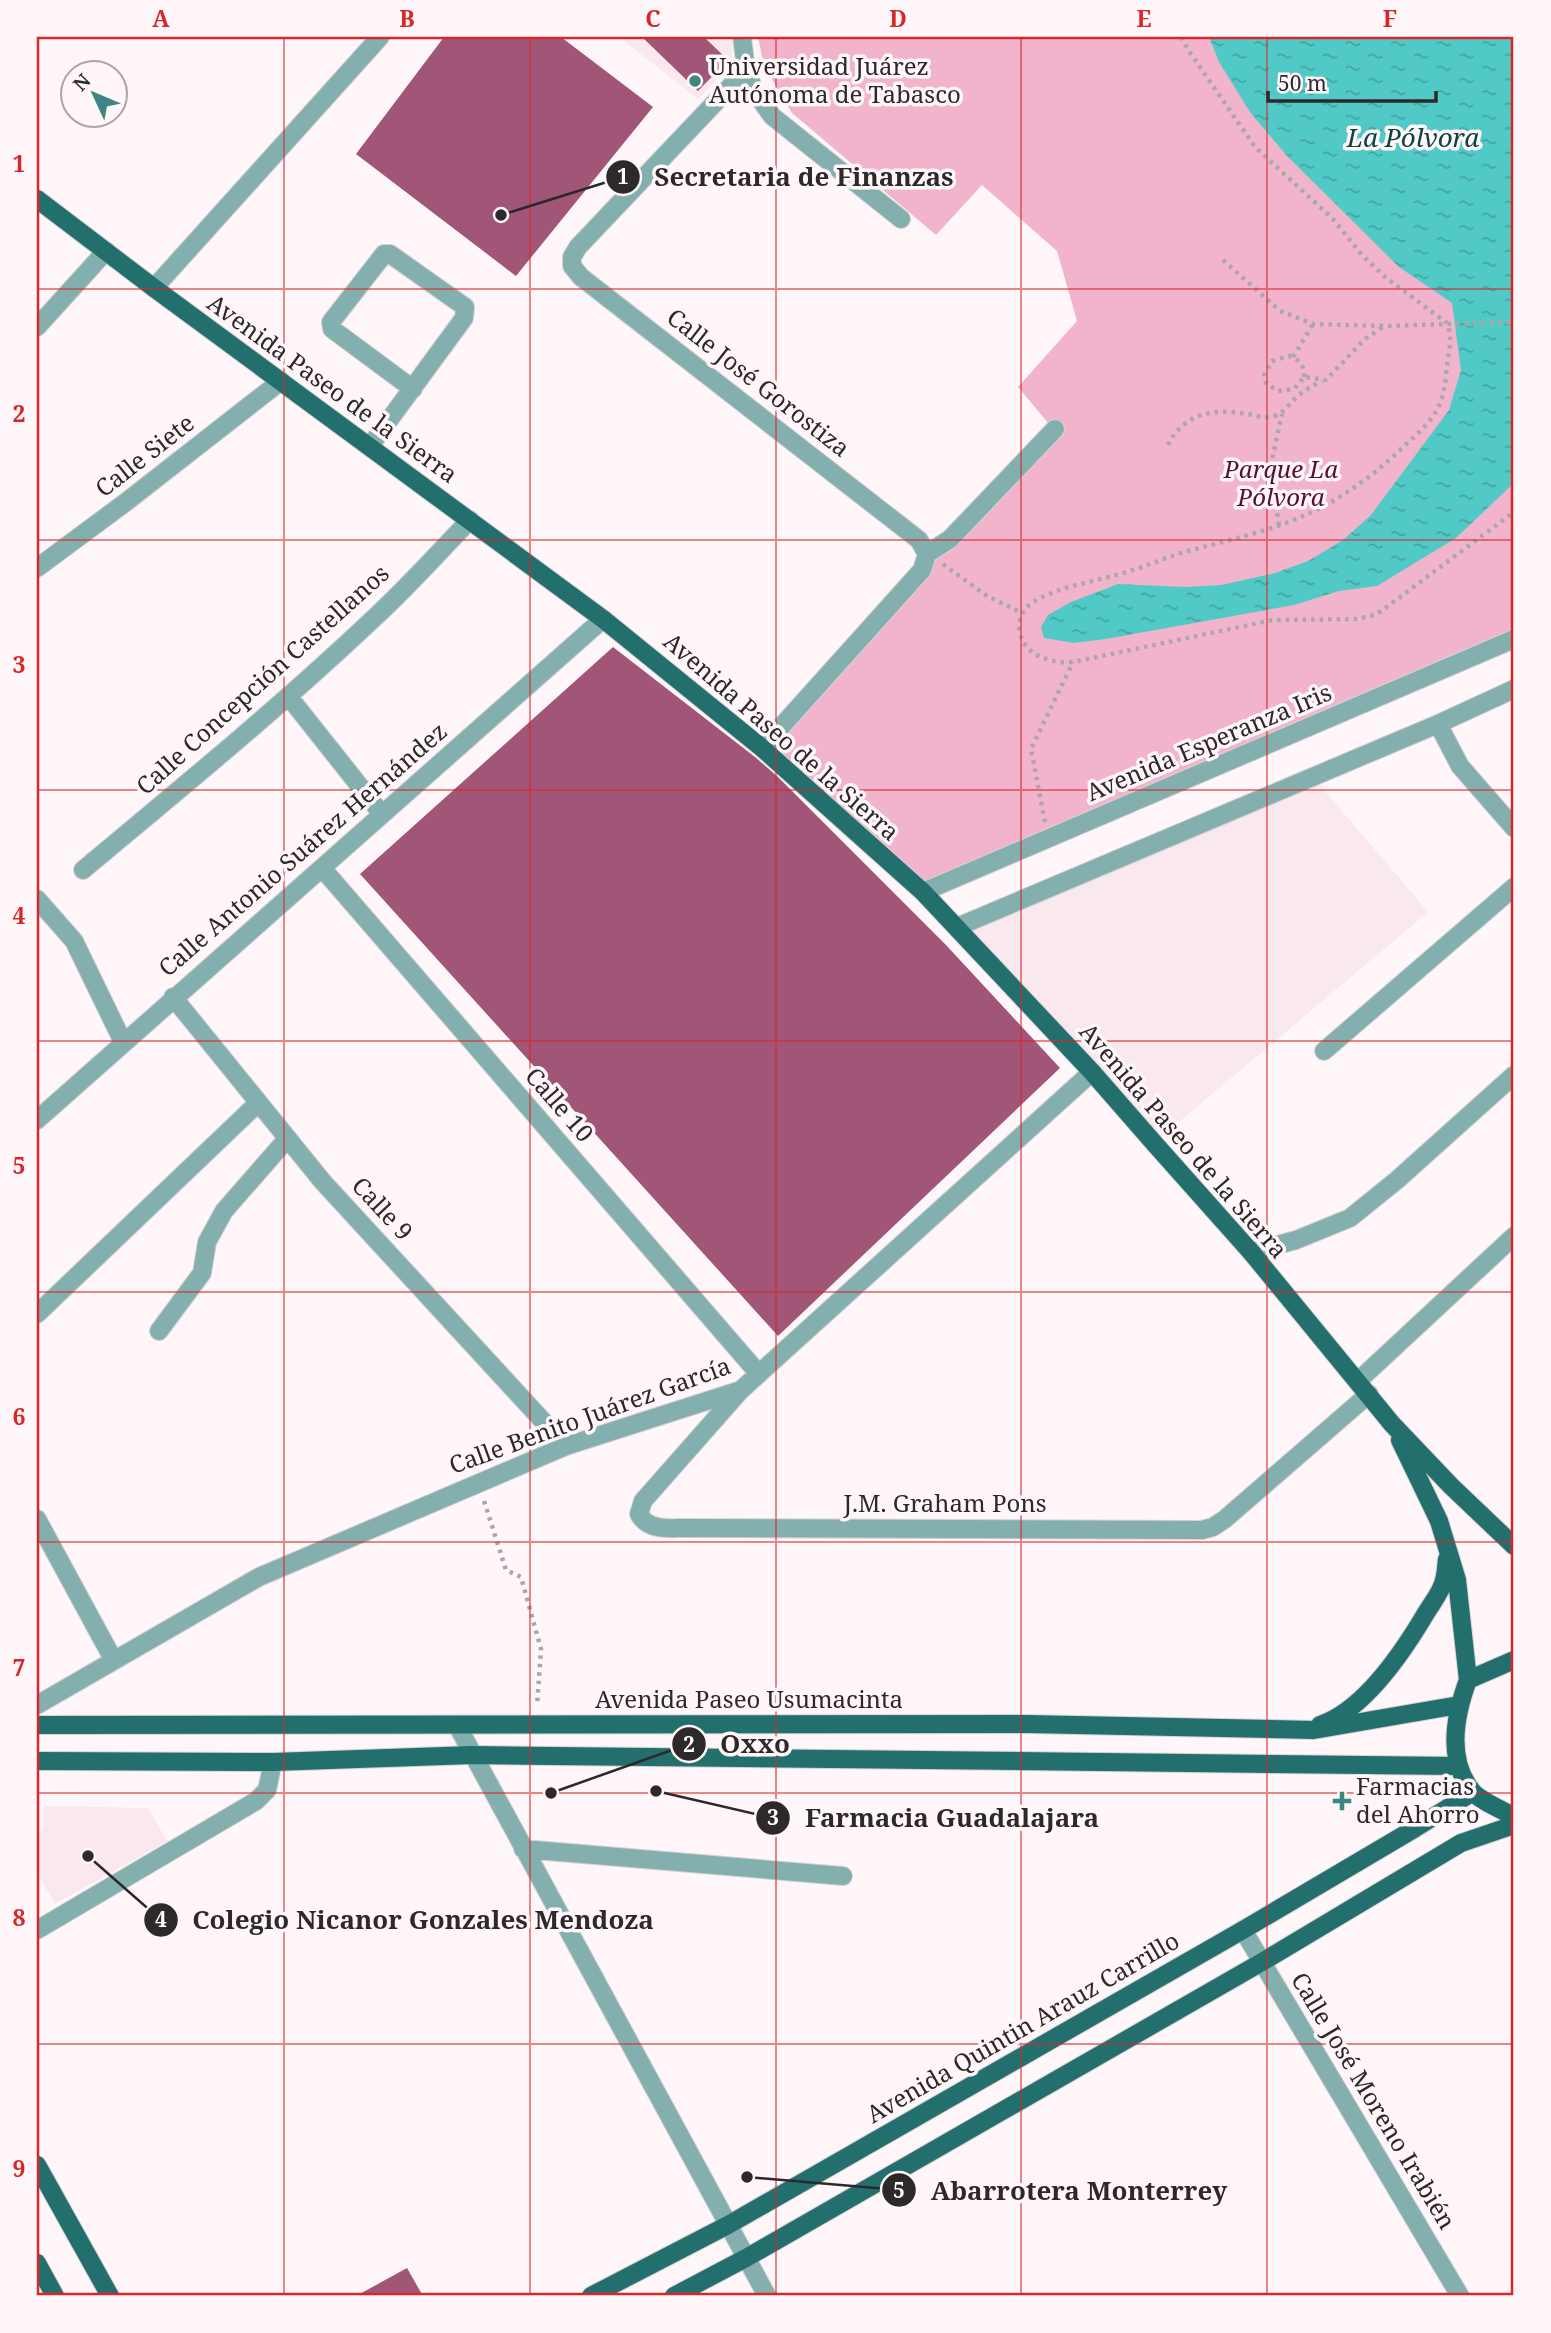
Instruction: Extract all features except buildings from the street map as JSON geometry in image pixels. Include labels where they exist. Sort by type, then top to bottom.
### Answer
[{"type":"main road","name":"Avenida Paseo de la Sierra","points":[[37,199],[603,619],[762,748],[923,892],[1092,1072],[1251,1252],[1392,1424],[1451,1486],[1514,1546]]},
{"type":"main road","name":"Avenida Paseo de la Sierra","points":[[1392,1424],[1439,1521],[1457,1580],[1468,1680]]},
{"type":"main road","points":[[1305,1730],[1330,1721],[1389,1670],[1408,1644],[1444,1582],[1446,1545]]},
{"type":"main road","points":[[1514,1660],[1468,1680],[1459,1704],[1455,1738],[1458,1766],[1473,1792],[1514,1817]]},
{"type":"main road","name":"Avenida Paseo Usumacinta","points":[[37,1725],[1027,1724],[1305,1730],[1345,1726],[1459,1704]]},
{"type":"main road","points":[[37,1761],[273,1762],[472,1755],[1458,1766]]},
{"type":"main road","name":"Avenida Quintin Arauz Carrillo","points":[[592,2296],[728,2225],[1243,1930],[1473,1792]]},
{"type":"main road","points":[[674,2296],[746,2258],[1262,1962],[1461,1843],[1514,1825]]},
{"type":"main road","points":[[37,2165],[110,2296]]},
{"type":"main road","points":[[37,2263],[55,2296]]},
{"type":"street","points":[[154,288],[380,37]]},
{"type":"street","points":[[742,37],[746,70],[762,104],[780,125],[901,219]]},
{"type":"street","name":"Calle José Gorostiza","points":[[746,70],[578,247],[572,257],[572,266],[581,277],[919,540],[928,554]]},
{"type":"street","points":[[37,327],[106,251]]},
{"type":"street","points":[[370,446],[412,389],[466,313],[465,307],[390,254],[384,254],[331,322],[332,329],[412,389]]},
{"type":"street","name":"Calle Siete","points":[[37,568],[281,381]]},
{"type":"street","points":[[762,748],[922,570],[928,554],[950,539],[1055,429]]},
{"type":"street","name":"Calle Concepción Castellanos","points":[[83,870],[289,696],[376,617],[470,520]]},
{"type":"street","name":"Calle Antonio Suárez Hernández","points":[[37,1120],[603,619]]},
{"type":"street","name":"Avenida Esperanza Iris","points":[[923,892],[1514,639]]},
{"type":"street","points":[[957,928],[1438,724],[1514,689]]},
{"type":"street","points":[[289,696],[381,813]]},
{"type":"street","points":[[1438,724],[1460,765],[1514,828]]},
{"type":"street","name":"Calle 10","points":[[321,868],[759,1374]]},
{"type":"street","points":[[1324,1051],[1514,887]]},
{"type":"street","points":[[37,899],[69,933],[123,1042]]},
{"type":"street","name":"Calle 9","points":[[173,997],[323,1182],[566,1446]]},
{"type":"street","name":"Calle Benito Juárez García","points":[[37,1705],[259,1577],[566,1446],[741,1390],[1092,1072]]},
{"type":"street","points":[[1251,1252],[1314,1234],[1350,1218],[1397,1180],[1514,1075]]},
{"type":"street","points":[[37,1314],[258,1103]]},
{"type":"street","points":[[159,1331],[202,1273],[205,1248],[224,1212],[287,1139]]},
{"type":"street","points":[[1363,1388],[1514,1236]]},
{"type":"street","name":"J.M. Graham Pons","points":[[741,1390],[643,1501],[639,1514],[646,1522],[662,1528],[1202,1530],[1213,1527],[1225,1518],[1363,1388]]},
{"type":"street","points":[[37,1519],[113,1660]]},
{"type":"street","points":[[457,1725],[767,2296]]},
{"type":"street","points":[[37,1930],[256,1801],[267,1790],[273,1762]]},
{"type":"street","points":[[523,1849],[843,1877]]},
{"type":"street","name":"Calle José Moreno Irabién","points":[[1243,1930],[1460,2296]]},
{"type":"path","points":[[1181,37],[1255,147],[1333,219],[1385,277],[1449,323],[1450,351],[1444,395],[1437,412],[1395,455],[1364,480],[1315,511],[1247,537],[1186,551],[1052,594],[1031,604],[1023,613],[1019,632],[1028,649],[1045,659],[1073,662],[1273,620],[1356,619],[1375,615],[1514,512]]},
{"type":"path","points":[[1223,260],[1280,311],[1313,324],[1385,326],[1514,322]]},
{"type":"path","points":[[1293,357],[1313,324]]},
{"type":"path","points":[[1168,444],[1186,420],[1205,413],[1229,411],[1270,417],[1284,410],[1304,391],[1326,380],[1365,339],[1385,326]]},
{"type":"path","points":[[1283,356],[1293,357],[1303,367],[1304,377],[1298,386],[1278,391],[1266,383],[1264,375],[1272,361],[1283,356]]},
{"type":"path","points":[[1304,377],[1326,380]]},
{"type":"path","points":[[1279,525],[1270,469],[1279,421],[1284,410]]},
{"type":"path","points":[[928,554],[987,596],[1023,613]]},
{"type":"path","points":[[1049,839],[1031,750],[1073,662]]},
{"type":"path","points":[[479,1482],[504,1566],[506,1570],[521,1577],[539,1643],[536,1725]]},
{"type":"shaded area","name":"Universidad Juárez Autónoma de Tabasco","points":[[619,37],[732,37],[732,64],[698,99]]},
{"type":"shaded area","points":[[1313,777],[1428,912],[1154,1143],[957,927]]},
{"type":"shaded area","points":[[43,1806],[148,1808],[167,1841],[55,1904],[37,1872],[37,1834],[43,1830]]},
{"type":"green space","name":"Parque La Pólvora","points":[[758,37],[1514,37],[1514,639],[923,892],[762,748],[1054,430],[1018,387],[1077,321],[1057,251],[982,185],[936,235],[792,113],[764,66]]},
{"type":"water","name":"La Pólvora","points":[[1209,37],[1514,37],[1514,483],[1456,538],[1377,586],[1339,591],[1294,605],[1106,639],[1074,643],[1044,638],[1041,627],[1048,615],[1071,602],[1118,584],[1185,587],[1221,585],[1275,573],[1308,561],[1343,540],[1371,515],[1449,410],[1461,370],[1452,303],[1399,267],[1287,156],[1250,112],[1219,62]]},
{"type":"place","name":"Universidad Juárez Autónoma de Tabasco","points":[[695,81]]},
{"type":"place","name":"Secretaria de Finanzas","points":[[501,215]]},
{"type":"place","name":"Farmacia Guadalajara","points":[[656,1791]]},
{"type":"place","name":"Oxxo","points":[[551,1793]]},
{"type":"place","name":"Farmacias del Ahorro","points":[[1342,1801]]},
{"type":"place","name":"Colegio Nicanor Gonzales Mendoza","points":[[88,1856]]},
{"type":"place","name":"Abarrotera Monterrey","points":[[747,2177]]}]
